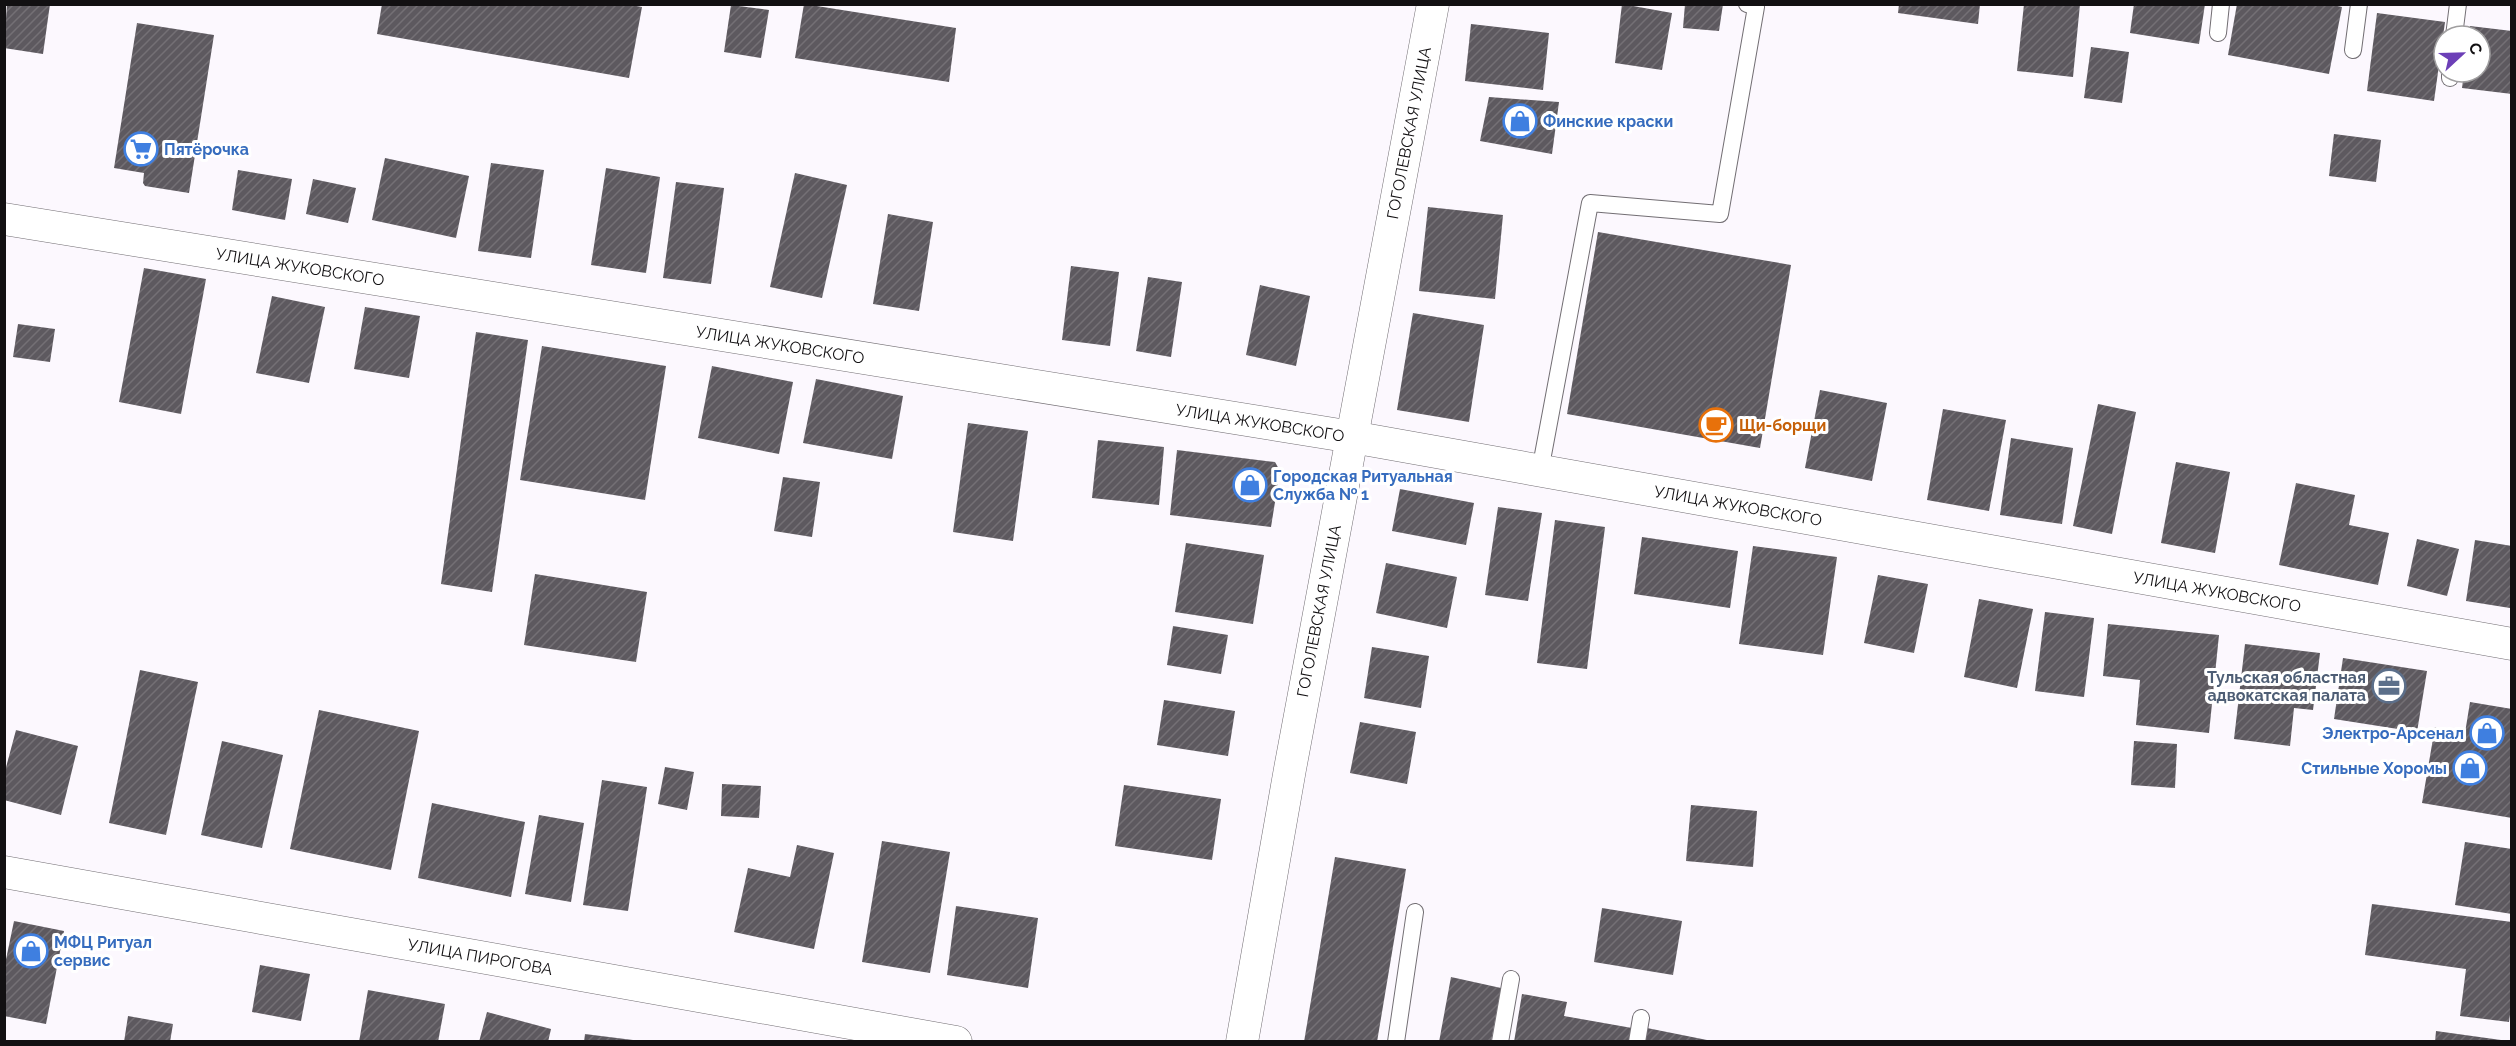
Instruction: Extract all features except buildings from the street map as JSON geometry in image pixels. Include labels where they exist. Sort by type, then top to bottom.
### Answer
[{"type":"street","name":"ГОГОЛЕВСКАЯ УЛИЦА","points":[[1242,1041],[1290,769],[1433,4]]},
{"type":"street","name":"УЛИЦА ЖУКОВСКОГО","points":[[4,219],[1352,437],[2511,644]]},
{"type":"street","name":"УЛИЦА ПИРОГОВА","points":[[4,872],[956,1041]]},
{"type":"lane","points":[[1540,471],[1590,203],[1720,214],[1756,7],[1746,4]]},
{"type":"lane","points":[[2218,33],[2222,4]]},
{"type":"lane","points":[[2353,50],[2359,4]]},
{"type":"lane","points":[[2456,24],[2458,4]]},
{"type":"lane","points":[[1396,1041],[1415,912]]},
{"type":"lane","points":[[1500,1041],[1511,979]]},
{"type":"lane","points":[[1636,1041],[1641,1018]]},
{"type":"place","name":"Финские краски","points":[[1520,121]]},
{"type":"place","name":"Пятёрочка","points":[[141,149]]},
{"type":"place","name":"Щи-борщи","points":[[1716,425]]},
{"type":"place","name":"Городская Ритуальная Служба № 1","points":[[1250,485]]},
{"type":"place","name":"Тульская областная адвокатская палата","points":[[2389,686]]},
{"type":"place","name":"Электро-Арсенал","points":[[2487,733]]},
{"type":"place","name":"Стильные Хоромы","points":[[2470,768]]},
{"type":"place","name":"МФЦ Ритуал cервис","points":[[31,951]]}]
